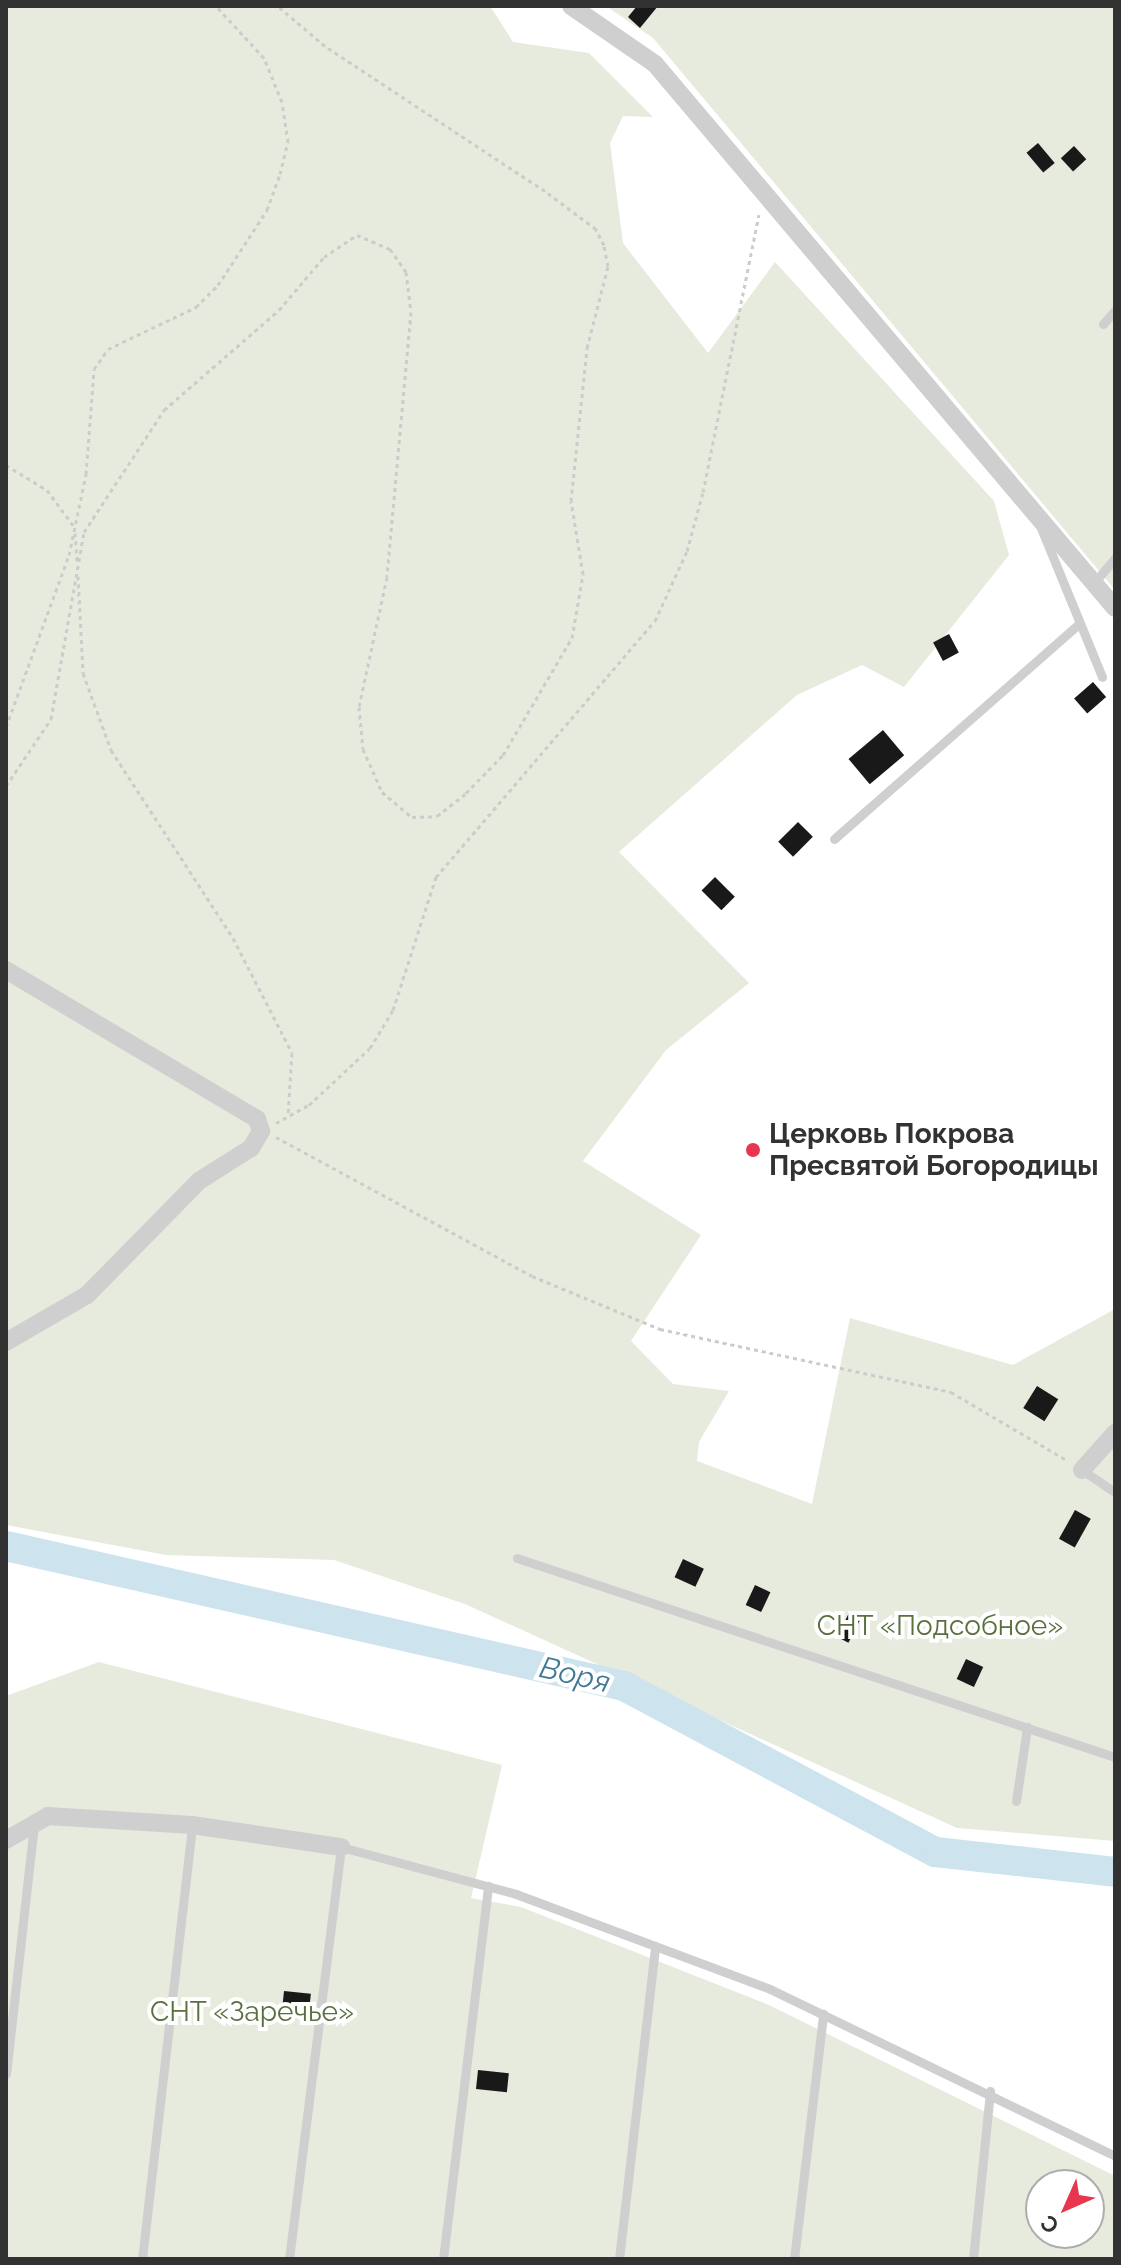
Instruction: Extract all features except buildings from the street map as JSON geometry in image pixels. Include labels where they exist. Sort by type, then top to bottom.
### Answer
[{"type":"street","points":[[571,6],[655,64],[1038,522],[1115,608]]},
{"type":"street","points":[[6,970],[257,1119],[261,1131],[251,1148],[199,1181],[87,1295],[6,1342]]},
{"type":"street","points":[[1082,1470],[1115,1433]]},
{"type":"street","points":[[6,1840],[48,1816],[192,1825],[341,1847]]},
{"type":"lane","points":[[1103,324],[1115,310]]},
{"type":"lane","points":[[1038,522],[1102,677]]},
{"type":"lane","points":[[1093,583],[1115,558]]},
{"type":"lane","points":[[834,839],[1080,623]]},
{"type":"lane","points":[[1082,1470],[1115,1492]]},
{"type":"lane","points":[[517,1558],[1115,1757]]},
{"type":"lane","points":[[1016,1801],[1027,1727]]},
{"type":"lane","points":[[6,2074],[34,1823]]},
{"type":"lane","points":[[142,2259],[192,1825]]},
{"type":"lane","points":[[289,2259],[341,1847],[488,1886],[655,1946],[823,2014],[990,2091],[1115,2156]]},
{"type":"lane","points":[[443,2259],[488,1886]]},
{"type":"lane","points":[[619,2259],[655,1946]]},
{"type":"lane","points":[[794,2259],[823,2014]]},
{"type":"lane","points":[[973,2259],[990,2091]]},
{"type":"path","points":[[6,727],[40,649],[74,528],[94,369],[108,349],[196,307],[218,285],[267,210],[280,174],[288,142],[282,102],[264,58],[216,6]]},
{"type":"path","points":[[6,786],[51,719],[84,532],[164,410],[279,310],[324,257],[357,235],[398,261],[411,312],[387,577],[359,707],[363,749],[382,792],[412,817],[437,816],[466,793],[503,755],[572,638],[583,574],[571,501],[587,348],[608,266],[604,245],[596,229],[545,191],[325,46],[278,6]]},
{"type":"path","points":[[261,1131],[288,1116],[370,1048],[393,1010],[436,877],[655,621],[687,551],[703,492],[716,403],[750,285],[761,191]]},
{"type":"path","points":[[6,465],[47,490],[74,528],[83,673],[111,750],[233,938],[292,1053],[288,1116]]},
{"type":"path","points":[[261,1131],[334,1163],[532,1276],[646,1324],[951,1392],[1082,1470]]},
{"type":"green space","name":"СНТ «Подсобное»","points":[[6,6],[490,6],[513,42],[589,53],[653,117],[623,116],[610,143],[623,243],[708,353],[775,262],[994,501],[1009,555],[904,687],[862,665],[797,695],[619,852],[749,983],[666,1050],[583,1161],[701,1235],[631,1341],[673,1384],[729,1391],[699,1442],[697,1461],[812,1504],[850,1318],[1013,1365],[1115,1309],[1115,1841],[957,1828],[465,1604],[334,1560],[166,1555],[6,1525]]},
{"type":"green space","points":[[606,6],[1115,6],[1115,590],[653,38]]},
{"type":"green space","name":"СНТ «Заречье»","points":[[99,1662],[502,1765],[471,1898],[521,1907],[769,2005],[1101,2169],[1025,2169],[1025,2249],[1105,2249],[1105,2171],[1115,2176],[1115,2259],[6,2259],[6,1696]]},
{"type":"waterway","name":"Воря","points":[[6,1546],[624,1686],[935,1852],[1115,1872]]},
{"type":"place","name":"Церковь Покрова Пресвятой Богородицы","points":[[753,1150]]}]
